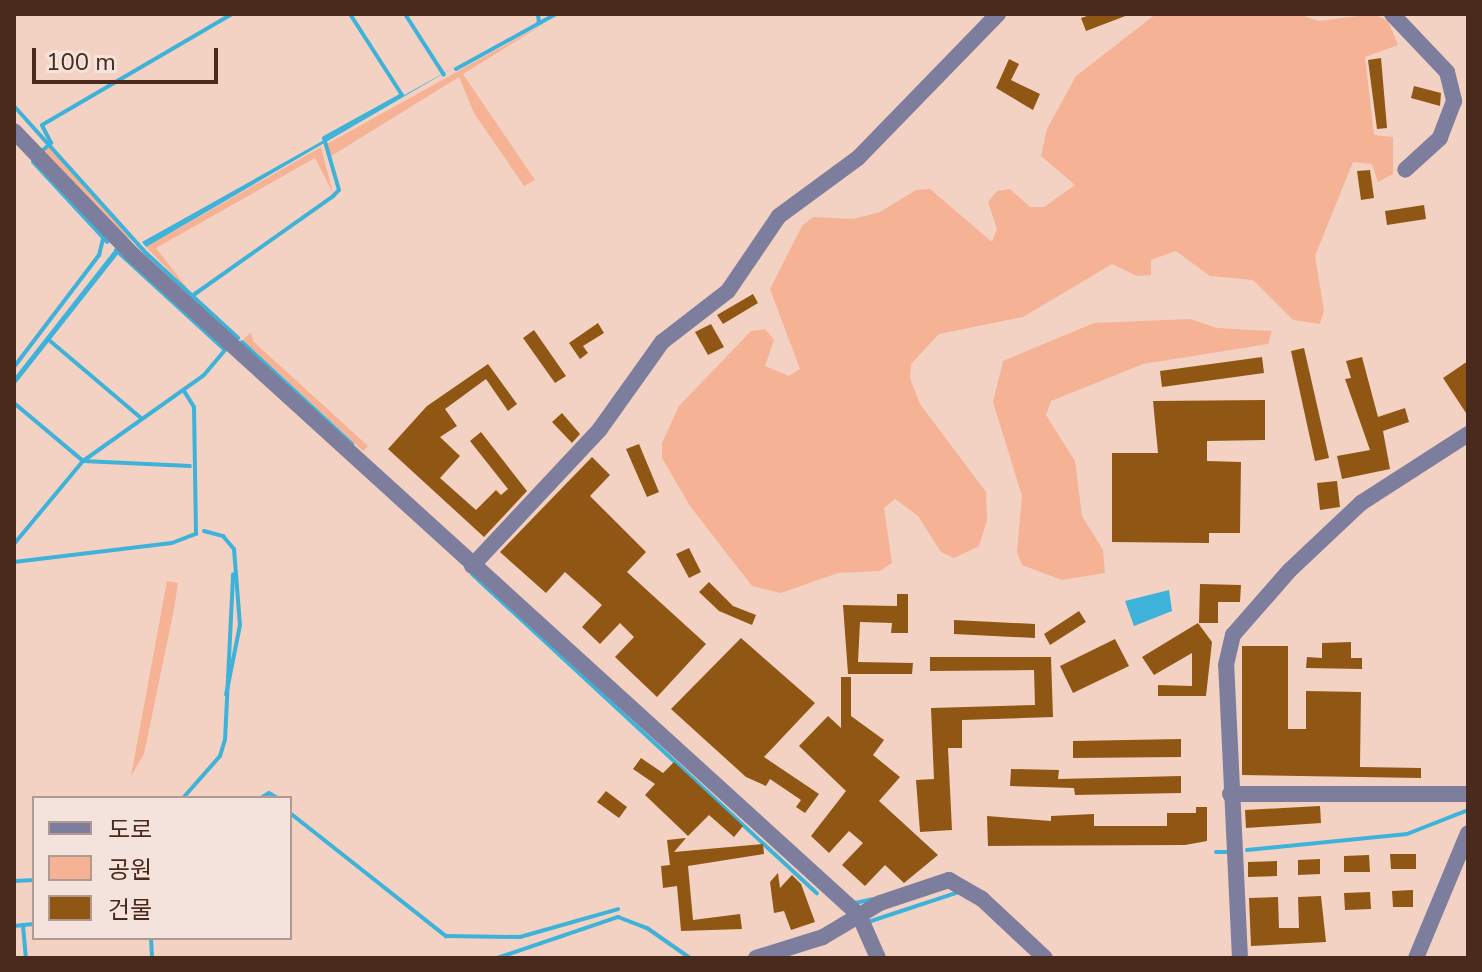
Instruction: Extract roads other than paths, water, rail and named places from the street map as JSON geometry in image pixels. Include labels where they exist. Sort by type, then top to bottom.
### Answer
[{"type":"street","points":[[472,566],[600,429],[662,342],[728,291],[779,216],[858,158],[998,14]]},
{"type":"street","points":[[1392,14],[1447,72],[1454,101],[1440,138],[1405,170]]},
{"type":"street","points":[[14,131],[133,255],[859,915],[878,958]]},
{"type":"street","points":[[1240,958],[1226,665],[1233,635],[1290,570],[1361,503],[1468,434]]},
{"type":"street","points":[[1230,794],[1468,794]]},
{"type":"street","points":[[1416,958],[1468,833]]},
{"type":"street","points":[[756,958],[823,937],[859,915],[949,880],[982,899],[1045,958]]},
{"type":"water","points":[[458,65],[146,247],[142,242]]},
{"type":"water","points":[[116,248],[119,253],[14,386],[14,378]]},
{"type":"water","points":[[1169,590],[1172,611],[1134,626],[1125,601]]},
{"type":"waterway","points":[[43,150],[51,143],[42,125],[232,14]]},
{"type":"waterway","points":[[192,296],[333,196],[339,190],[324,138],[402,95],[350,14]]},
{"type":"waterway","points":[[405,14],[444,75]]},
{"type":"waterway","points":[[538,14],[539,23]]},
{"type":"waterway","points":[[456,69],[556,14]]},
{"type":"waterway","points":[[14,106],[147,254],[238,338]]},
{"type":"waterway","points":[[33,162],[107,242]]},
{"type":"waterway","points":[[14,367],[99,255],[103,239]]},
{"type":"waterway","points":[[14,544],[83,461],[204,375],[225,350],[116,250]]},
{"type":"waterway","points":[[49,340],[141,418]]},
{"type":"waterway","points":[[242,342],[352,444]]},
{"type":"waterway","points":[[14,562],[172,543],[196,534],[194,407],[184,391]]},
{"type":"waterway","points":[[14,403],[83,461],[190,466]]},
{"type":"waterway","points":[[204,531],[223,536],[234,549],[240,625],[226,695]]},
{"type":"waterway","points":[[185,796],[220,756],[225,740],[233,574]]},
{"type":"waterway","points":[[472,574],[817,893]]},
{"type":"waterway","points":[[264,796],[269,793],[274,796]]},
{"type":"waterway","points":[[1247,850],[1407,834],[1468,810]]},
{"type":"waterway","points":[[292,815],[446,936],[520,937],[618,909]]},
{"type":"waterway","points":[[1216,852],[1230,852]]},
{"type":"waterway","points":[[14,881],[32,880]]},
{"type":"waterway","points":[[871,921],[959,892]]},
{"type":"waterway","points":[[855,903],[874,899]]},
{"type":"waterway","points":[[497,958],[618,917],[647,928],[690,958]]},
{"type":"waterway","points":[[14,926],[32,924]]},
{"type":"waterway","points":[[23,925],[26,958]]},
{"type":"waterway","points":[[151,940],[152,958]]}]
